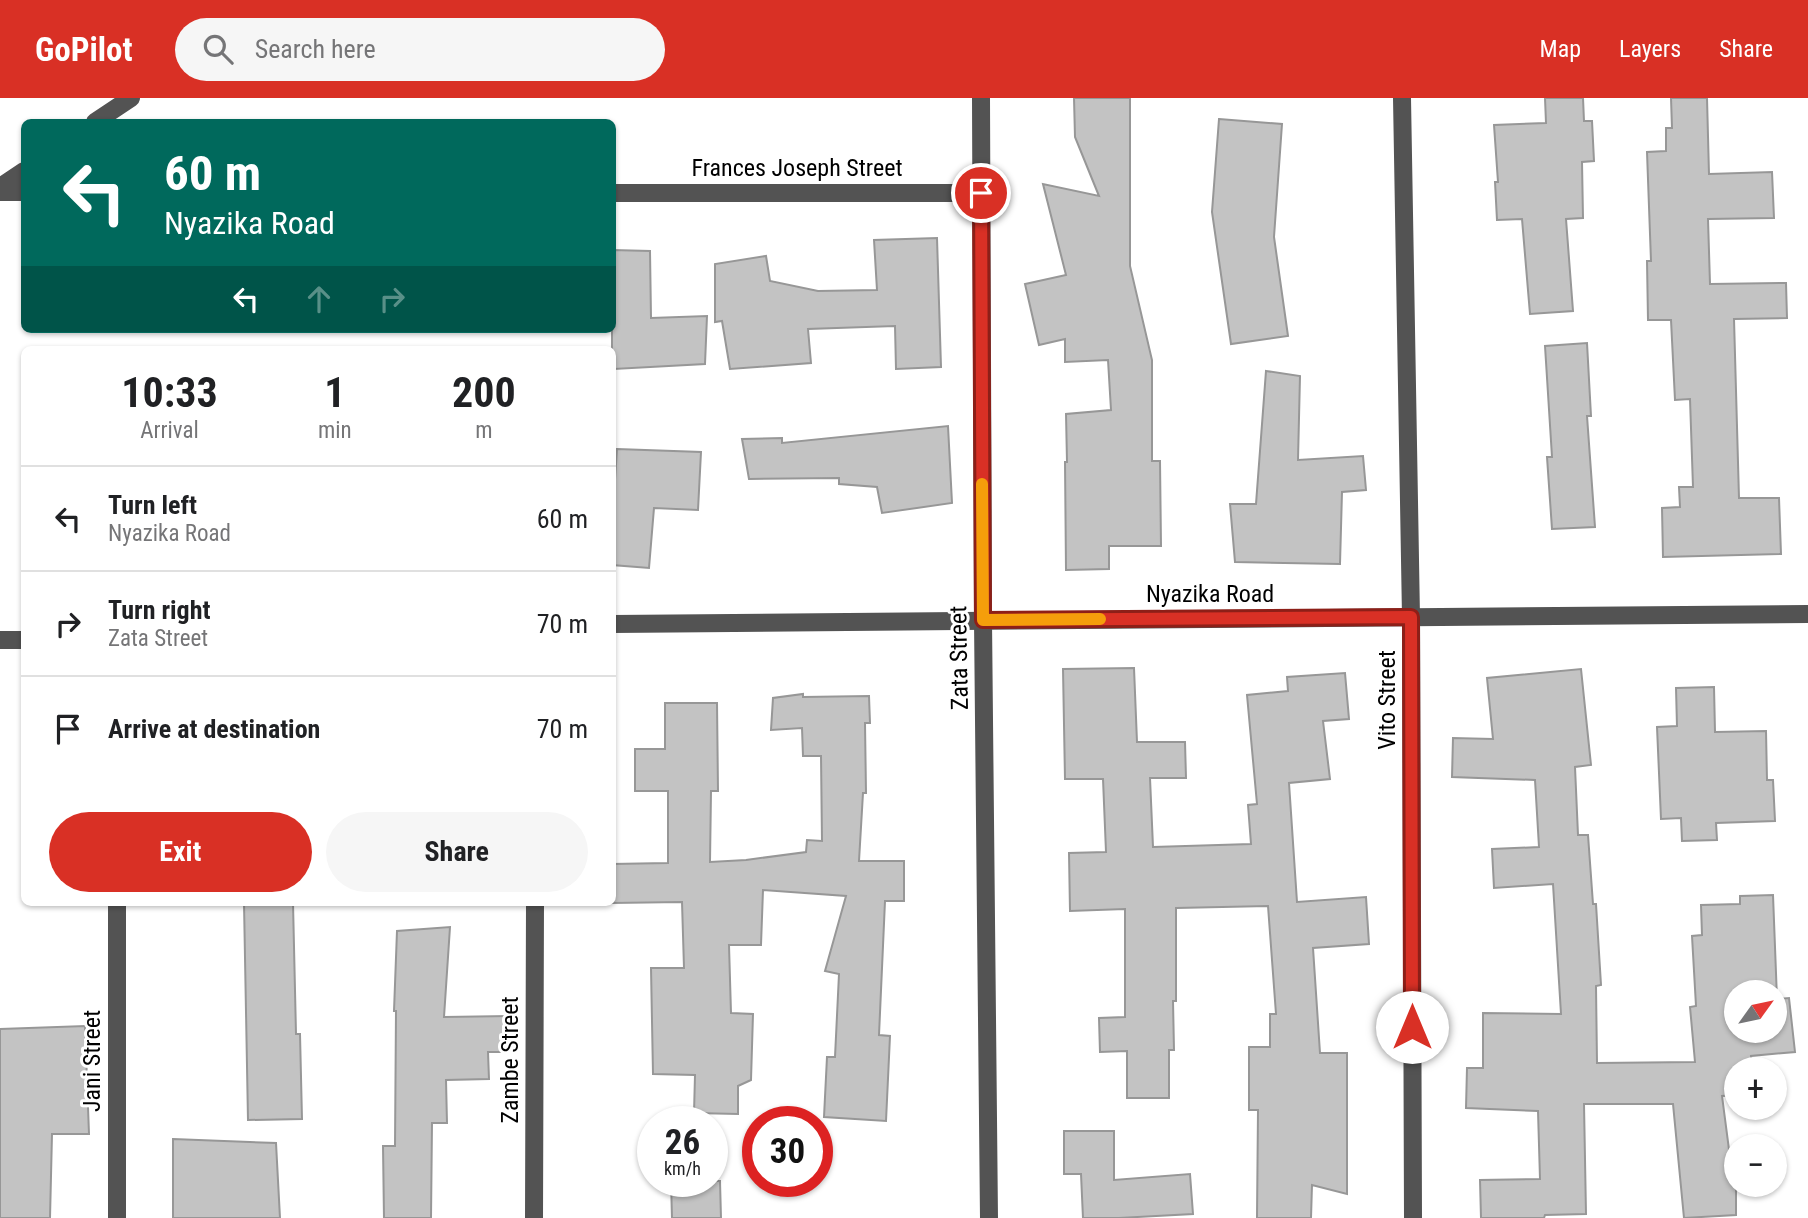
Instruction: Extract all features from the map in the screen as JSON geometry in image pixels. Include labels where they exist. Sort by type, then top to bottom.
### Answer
[{"type":"street","points":[[100,119],[131,98]]},
{"type":"street","name":"Zata Street","points":[[981,98],[989,1218]]},
{"type":"street","name":"Vito Street","points":[[1402,98],[1411,617],[1413,1218]]},
{"type":"street","points":[[0,190],[21,173]]},
{"type":"street","points":[[0,190],[21,192]]},
{"type":"street","name":"Frances Joseph Street","points":[[616,192],[981,193]]},
{"type":"street","name":"Nyazika Road","points":[[616,624],[1808,614]]},
{"type":"street","points":[[0,640],[21,640]]},
{"type":"street","name":"Jani Street","points":[[117,906],[117,1218]]},
{"type":"street","name":"Zambe Street","points":[[534,1218],[535,906]]},
{"type":"building","points":[[1074,98],[1130,98],[1130,266],[1152,360],[1152,461],[1160,461],[1161,546],[1109,546],[1109,569],[1066,570],[1065,462],[1066,414],[1111,410],[1108,360],[1065,362],[1065,339],[1039,345],[1025,284],[1066,275],[1043,184],[1099,196],[1075,137]]},
{"type":"building","points":[[1545,98],[1583,98],[1584,121],[1592,121],[1594,161],[1582,162],[1583,218],[1566,219],[1573,311],[1530,314],[1522,219],[1497,220],[1495,182],[1498,182],[1494,125],[1546,123]]},
{"type":"building","points":[[1671,98],[1707,98],[1709,174],[1772,172],[1774,218],[1708,219],[1710,284],[1786,283],[1787,318],[1734,319],[1739,498],[1779,498],[1781,554],[1663,557],[1662,508],[1680,507],[1679,487],[1693,487],[1690,399],[1675,400],[1671,320],[1648,320],[1647,261],[1651,261],[1647,152],[1666,151],[1666,128],[1672,128]]},
{"type":"building","points":[[1219,119],[1282,124],[1274,237],[1288,336],[1231,344],[1212,212]]},
{"type":"building","points":[[937,238],[941,367],[896,369],[895,326],[808,329],[811,363],[730,369],[722,321],[715,322],[715,264],[766,256],[770,281],[818,291],[877,290],[874,240]]},
{"type":"building","points":[[616,250],[650,251],[651,318],[707,316],[705,364],[616,369],[616,346],[612,346],[612,333],[616,333]]},
{"type":"building","points":[[1587,343],[1591,416],[1587,416],[1595,527],[1552,529],[1547,457],[1552,457],[1545,346]]},
{"type":"building","points":[[1266,371],[1300,376],[1298,460],[1363,456],[1366,490],[1342,492],[1340,564],[1235,562],[1230,504],[1256,504]]},
{"type":"building","points":[[948,426],[952,503],[882,513],[877,487],[839,484],[839,478],[749,479],[742,439],[782,438],[782,443]]},
{"type":"building","points":[[617,449],[701,452],[698,510],[654,508],[649,568],[616,565]]},
{"type":"building","points":[[1134,668],[1137,742],[1185,742],[1186,778],[1150,778],[1153,847],[1251,844],[1248,805],[1257,804],[1247,695],[1288,691],[1287,677],[1345,673],[1349,719],[1323,721],[1330,779],[1289,783],[1297,902],[1366,897],[1369,944],[1313,948],[1320,1053],[1347,1053],[1347,1194],[1312,1185],[1311,1218],[1257,1218],[1258,1110],[1249,1110],[1249,1047],[1270,1047],[1270,1014],[1276,1014],[1268,906],[1176,908],[1176,1001],[1173,1001],[1174,1050],[1169,1050],[1169,1098],[1127,1098],[1127,1051],[1100,1052],[1099,1018],[1125,1017],[1125,909],[1070,911],[1069,853],[1106,852],[1103,779],[1065,779],[1063,669]]},
{"type":"building","points":[[1581,669],[1591,765],[1575,767],[1578,835],[1588,835],[1593,904],[1596,904],[1601,985],[1596,986],[1597,1063],[1695,1062],[1690,1007],[1696,1006],[1692,936],[1702,935],[1701,905],[1740,904],[1740,896],[1773,895],[1776,980],[1724,980],[1724,1043],[1787,1043],[1789,998],[1795,1052],[1724,1057],[1722,1096],[1727,1134],[1724,1134],[1724,1197],[1736,1197],[1736,1215],[1684,1218],[1673,1104],[1584,1104],[1586,1214],[1545,1215],[1544,1218],[1481,1218],[1480,1180],[1540,1179],[1538,1111],[1466,1108],[1467,1068],[1483,1068],[1483,1013],[1561,1014],[1553,884],[1494,888],[1492,849],[1539,847],[1535,780],[1452,777],[1453,738],[1493,739],[1487,678]]},
{"type":"building","points":[[1714,687],[1715,732],[1766,731],[1767,780],[1773,780],[1775,821],[1716,823],[1717,840],[1682,841],[1681,818],[1661,819],[1657,727],[1677,726],[1676,688]]},
{"type":"building","points":[[803,694],[803,697],[869,696],[870,723],[865,723],[866,793],[863,793],[859,861],[904,861],[904,901],[885,901],[879,1035],[890,1036],[886,1121],[833,1118],[833,1106],[825,1106],[827,1057],[835,1057],[839,974],[825,971],[846,896],[763,890],[761,945],[729,945],[731,1013],[753,1014],[751,1080],[738,1086],[738,1114],[728,1114],[728,1106],[694,1106],[695,1075],[653,1074],[651,968],[684,968],[682,902],[616,903],[616,864],[668,863],[668,791],[635,791],[635,749],[665,749],[665,703],[717,703],[718,791],[711,791],[710,862],[806,852],[807,840],[822,841],[821,756],[803,756],[802,728],[771,730],[773,698]]},
{"type":"building","points":[[244,906],[293,906],[296,1034],[300,1034],[302,1119],[248,1120]]},
{"type":"building","points":[[450,927],[444,1017],[511,1016],[513,1052],[488,1052],[489,1079],[446,1080],[447,1123],[432,1123],[431,1218],[384,1218],[383,1146],[395,1146],[394,1011],[397,931]]},
{"type":"building","points":[[85,1026],[89,1134],[52,1134],[50,1218],[0,1218],[0,1029]]},
{"type":"building","points":[[1064,1131],[1114,1131],[1114,1180],[1190,1174],[1193,1214],[1083,1218],[1081,1174],[1064,1174]]},
{"type":"building","points":[[173,1139],[276,1143],[280,1218],[173,1218]]},
{"type":"building","points":[[671,1197],[720,1197],[721,1218],[672,1218]]},
{"type":"slow traffic","points":[[982,484],[983,620],[1100,619]]},
{"type":"route","points":[[981,193],[983,620],[1411,617],[1412,1027]]}]
